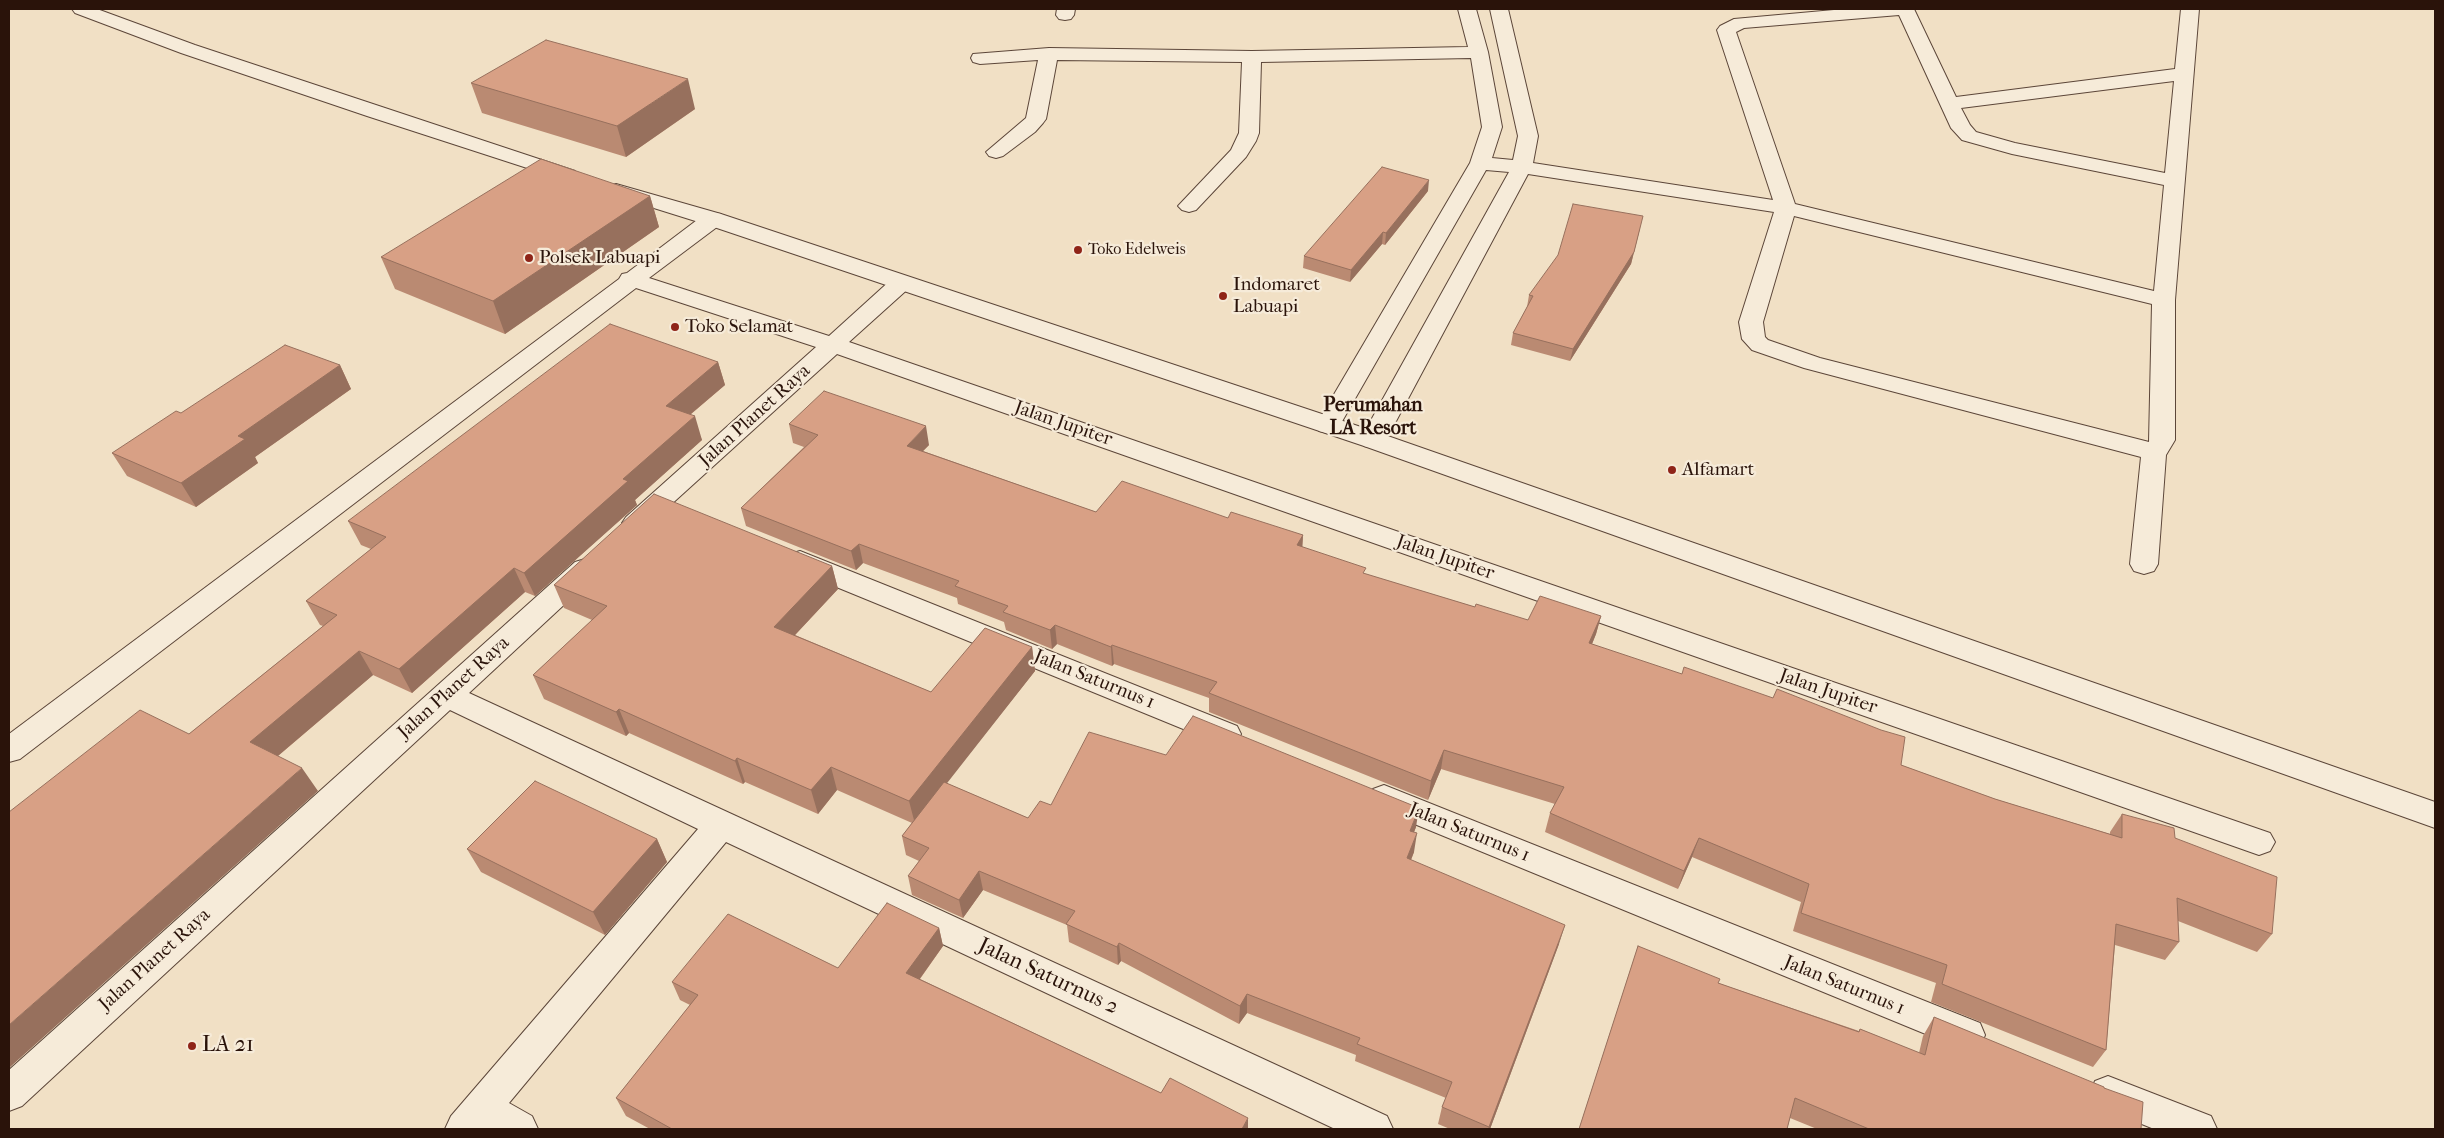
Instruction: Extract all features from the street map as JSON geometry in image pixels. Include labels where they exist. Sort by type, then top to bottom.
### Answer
[{"type":"street","points":[[81,9],[188,49],[355,106],[713,219],[1373,440],[2435,815]]},
{"type":"street","points":[[1328,425],[1480,163],[1492,127],[1479,52],[1467,9]]},
{"type":"street","points":[[1373,440],[1522,167],[1528,136],[1499,9]]},
{"type":"street","points":[[2173,181],[1986,142],[1963,132],[1951,103],[1905,9],[1740,23],[1726,30],[1786,208],[1751,322],[1751,331],[1760,345],[1812,363],[2132,447],[2154,451],[2160,447],[2162,440],[2164,300],[2173,181],[2190,9]]},
{"type":"street","points":[[980,58],[1049,54],[1252,57],[1479,52]]},
{"type":"street","points":[[996,152],[1028,128],[1036,119],[1049,54]]},
{"type":"street","points":[[1188,206],[1239,154],[1246,141],[1249,133],[1252,57]]},
{"type":"street","points":[[1951,103],[2184,74]]},
{"type":"street","points":[[1480,163],[1522,167],[1786,208],[2164,300]]},
{"type":"street","points":[[9,750],[630,279],[713,219]]},
{"type":"street","name":"Jalan Jupiter","points":[[630,279],[834,344],[2259,842]]},
{"type":"street","name":"Jalan Planet Raya","points":[[9,1094],[610,546],[671,508],[834,344],[902,283]]},
{"type":"street","points":[[2144,564],[2154,451]]},
{"type":"street","name":"Jalan Saturnus 1","points":[[777,551],[1257,746]]},
{"type":"street","name":"Jalan Saturnus 2","points":[[446,695],[1374,1129]]},
{"type":"street","name":"Jalan Saturnus 1","points":[[1358,788],[1995,1047]]},
{"type":"street","points":[[519,1129],[473,1119],[721,825]]},
{"type":"street","points":[[2078,1080],[2198,1129]]},
{"type":"building","points":[[546,40],[688,79],[617,126],[471,83]]},
{"type":"building","points":[[541,159],[650,196],[493,301],[381,257]]},
{"type":"building","points":[[1382,167],[1429,180],[1386,233],[1383,232],[1351,270],[1304,256]]},
{"type":"building","points":[[1573,204],[1643,216],[1634,252],[1573,349],[1513,333],[1533,296],[1529,295],[1558,255]]},
{"type":"building","points":[[610,324],[718,362],[666,406],[695,416],[623,479],[628,481],[524,573],[514,568],[399,669],[359,651],[250,742],[302,768],[9,1025],[9,812],[140,710],[189,734],[337,615],[306,601],[386,537],[348,521]]},
{"type":"building","points":[[285,345],[340,365],[238,436],[245,439],[181,483],[112,453],[176,411],[181,413]]},
{"type":"building","points":[[824,391],[926,426],[907,446],[1096,512],[1122,481],[1228,518],[1231,512],[1303,535],[1297,545],[1366,568],[1363,573],[1475,607],[1476,604],[1528,620],[1540,596],[1601,616],[1589,643],[1682,674],[1684,667],[1773,698],[1777,689],[1881,730],[1905,737],[1901,765],[1995,799],[2122,838],[2122,814],[2174,828],[2175,838],[2277,877],[2272,934],[2177,898],[2179,942],[2116,924],[2106,1050],[1942,984],[1947,965],[1801,913],[1809,884],[1699,838],[1684,871],[1550,813],[1564,787],[1444,750],[1431,781],[1209,693],[1217,682],[1112,645],[1111,647],[1055,625],[1050,630],[1003,612],[1008,606],[955,586],[959,581],[859,544],[851,551],[741,508],[818,435],[789,424]]},
{"type":"building","points":[[654,494],[832,566],[774,627],[931,692],[985,628],[1032,647],[909,801],[831,767],[811,790],[737,758],[735,761],[619,709],[616,712],[533,675],[607,606],[554,585]]},
{"type":"building","points":[[1193,716],[1419,808],[1410,831],[1417,833],[1407,858],[1565,925],[1489,1127],[1442,1107],[1452,1082],[1357,1044],[1360,1038],[1247,994],[1240,1006],[1119,943],[1117,947],[1066,924],[1075,911],[979,871],[959,900],[908,876],[929,848],[902,836],[944,782],[1028,818],[1040,801],[1051,805],[1089,732],[1166,755]]},
{"type":"building","points":[[535,781],[657,839],[593,912],[467,849]]},
{"type":"building","points":[[887,903],[939,928],[906,973],[1161,1093],[1170,1078],[1248,1118],[1242,1129],[672,1129],[616,1098],[698,995],[672,982],[728,914],[838,968]]},
{"type":"building","points":[[1638,946],[1720,979],[1718,983],[1859,1032],[1860,1029],[1925,1055],[1934,1017],[2104,1088],[2143,1102],[2141,1129],[1869,1129],[1795,1098],[1787,1129],[1579,1129]]},
{"type":"place","name":"Toko Edelweis","points":[[1078,250]]},
{"type":"place","name":"Polsek Labuapi","points":[[529,258]]},
{"type":"place","name":"Indomaret Labuapi","points":[[1223,296]]},
{"type":"place","name":"Toko Selamat","points":[[675,327]]},
{"type":"place","name":"Alfamart","points":[[1672,470]]},
{"type":"place","name":"LA 21","points":[[192,1046]]},
{"type":"district","name":"Perumahan LA Resort","points":[[1373,418]]}]
